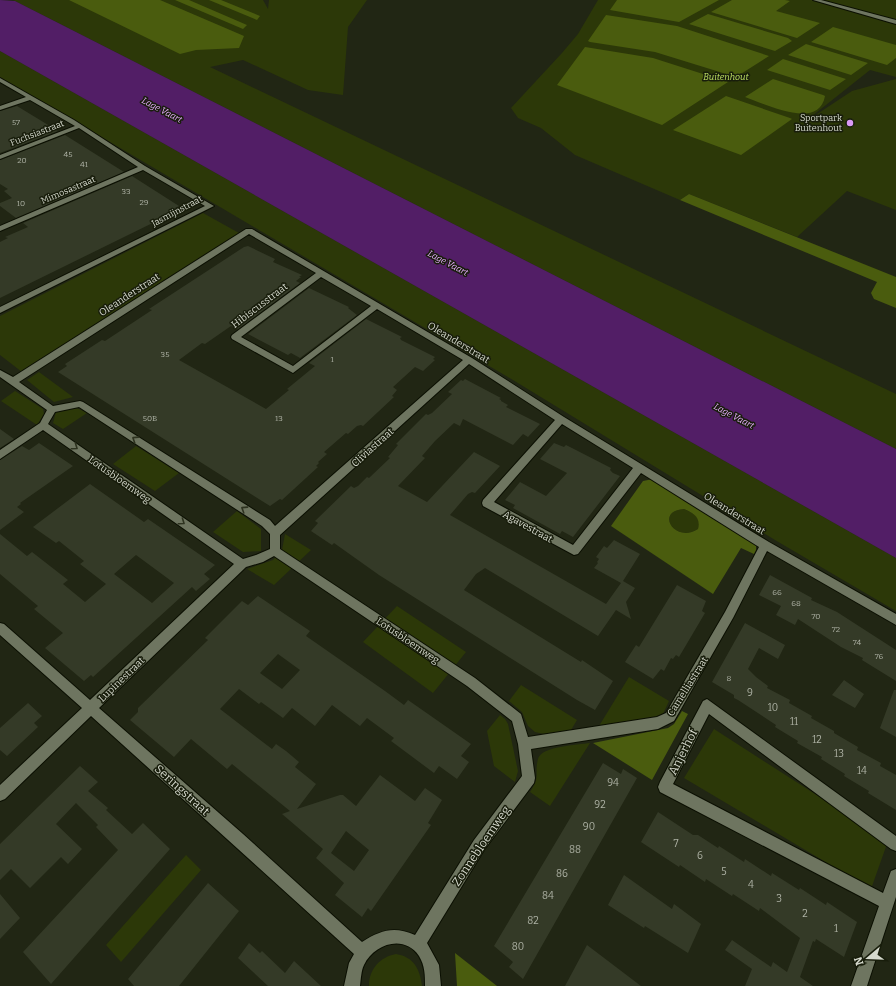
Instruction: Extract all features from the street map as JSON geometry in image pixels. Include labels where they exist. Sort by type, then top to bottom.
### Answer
[{"type":"street","points":[[815,0],[896,22]]},
{"type":"street","name":"Jasmijnstraat","points":[[0,80],[80,126],[143,167],[210,206],[0,310]]},
{"type":"street","points":[[0,108],[29,98]]},
{"type":"street","name":"Fuchsiastraat","points":[[0,157],[80,126]]},
{"type":"street","name":"Mimosastraat","points":[[0,229],[143,167]]},
{"type":"street","name":"Oleanderstraat","points":[[12,382],[249,232],[469,360],[561,420],[766,545],[896,620]]},
{"type":"street","name":"Hibiscusstraat","points":[[320,274],[235,337],[293,370],[376,306]]},
{"type":"street","name":"Cliviastraat","points":[[275,533],[469,360]]},
{"type":"street","points":[[0,373],[52,409],[80,404],[266,523],[275,533],[275,551],[259,559],[242,564]]},
{"type":"street","points":[[0,455],[43,425],[52,409]]},
{"type":"street","name":"Agavestraat","points":[[561,420],[487,503],[574,551],[640,467]]},
{"type":"street","name":"Lotusbloemweg","points":[[43,425],[242,564]]},
{"type":"street","name":"Camelliastraat","points":[[524,744],[658,723],[670,717],[729,615],[766,545]]},
{"type":"street","name":"Lotusbloemweg","points":[[275,551],[471,682],[517,718],[524,744]]},
{"type":"street","name":"Lupinestraat","points":[[0,794],[242,564]]},
{"type":"street","name":"Seringstraat","points":[[0,628],[238,839],[362,952]]},
{"type":"street","name":"Anjerhof","points":[[887,903],[665,786],[707,704],[896,844]]},
{"type":"street","name":"Zonnebloemweg","points":[[418,944],[479,845],[529,778],[524,744]]},
{"type":"street","points":[[859,986],[896,876]]},
{"type":"street","points":[[352,986],[356,964],[362,952],[378,940],[396,936],[407,938],[418,944],[426,955],[432,968],[433,986]]},
{"type":"green space","points":[[13,0],[263,0],[268,9],[269,0],[367,0],[348,27],[343,95],[308,90],[243,60],[210,67],[896,394],[896,449]]},
{"type":"green space","points":[[69,0],[160,0],[244,36],[239,48],[196,50],[180,54]]},
{"type":"green space","points":[[175,0],[189,0],[247,25],[243,29]]},
{"type":"green space","points":[[209,0],[221,0],[260,16],[257,20]]},
{"type":"green space","name":"Buitenhout","points":[[598,0],[896,0],[896,77],[870,70],[802,124],[852,91],[896,79],[896,210],[847,191],[797,237],[689,194],[680,200],[575,155],[541,128],[518,118],[511,108],[578,34]]},
{"type":"green space","points":[[617,0],[719,0],[679,22],[610,10]]},
{"type":"green space","points":[[732,0],[790,1],[776,11],[820,23],[797,38],[711,12]]},
{"type":"green space","points":[[708,14],[788,38],[792,41],[775,51],[689,24]]},
{"type":"green space","points":[[606,15],[677,26],[769,56],[736,77],[655,52],[588,41]]},
{"type":"green space","points":[[833,27],[896,45],[896,58],[887,65],[811,42]]},
{"type":"green space","points":[[806,44],[868,63],[851,75],[788,55]]},
{"type":"green space","points":[[585,47],[653,58],[728,82],[662,125],[557,85]]},
{"type":"green space","points":[[0,51],[896,558],[896,611],[775,540],[513,380],[0,77]]},
{"type":"green space","points":[[783,59],[846,79],[830,90],[767,70]]},
{"type":"green space","points":[[773,79],[825,96],[821,106],[813,112],[802,114],[778,109],[745,97]]},
{"type":"green space","points":[[726,96],[792,119],[741,155],[673,130]]},
{"type":"green space","points":[[689,194],[896,277],[896,308],[874,299],[871,293],[877,282],[680,200]]},
{"type":"green space","points":[[203,213],[239,233],[22,372],[0,355],[0,316]]},
{"type":"green space","points":[[39,372],[73,397],[54,402],[27,380]]},
{"type":"green space","points":[[15,391],[43,409],[44,414],[37,425],[1,401]]},
{"type":"green space","points":[[77,408],[87,413],[63,429],[53,423],[56,412]]},
{"type":"green space","points":[[136,446],[179,473],[155,491],[113,464]]},
{"type":"green space","points":[[653,479],[756,544],[754,554],[741,548],[713,594],[611,526],[643,481]],"holes":[[[684,509],[694,514],[698,519],[698,529],[690,533],[676,530],[671,525],[669,520],[670,515],[675,511]]]},
{"type":"green space","points":[[684,509],[696,516],[699,522],[698,529],[690,533],[676,530],[671,525],[669,520],[670,515],[675,511]]},
{"type":"green space","points":[[237,511],[261,529],[261,551],[243,552],[213,532]]},
{"type":"green space","points":[[285,534],[311,550],[274,585],[247,569],[273,560],[282,550]]},
{"type":"green space","points":[[397,606],[466,652],[433,693],[363,642]]},
{"type":"green space","points":[[629,677],[669,701],[663,714],[657,717],[599,726]]},
{"type":"green space","points":[[521,685],[577,720],[571,730],[544,734],[535,732],[528,726],[522,712],[509,701]]},
{"type":"green space","points":[[682,711],[688,714],[652,780],[593,743],[668,728],[674,724]]},
{"type":"green space","points":[[500,715],[508,724],[518,771],[515,782],[494,766],[487,731]]},
{"type":"green space","points":[[714,729],[888,841],[871,889],[684,778]]},
{"type":"green space","points":[[590,743],[550,806],[530,792],[535,782],[538,759],[541,755],[546,751],[553,749]]},
{"type":"green space","points":[[186,855],[201,870],[121,962],[106,945]]},
{"type":"green space","points":[[455,953],[497,986],[457,986]]},
{"type":"green space","points":[[396,954],[412,961],[420,974],[422,986],[369,986],[371,974],[376,965],[385,958]]},
{"type":"water","name":"Lage Vaart","points":[[0,0],[15,1],[896,449],[896,558],[0,51]]},
{"type":"building","points":[[17,106],[58,131],[0,153],[0,111]]},
{"type":"building","points":[[65,135],[124,172],[16,218],[0,206],[0,203],[12,198],[4,191],[8,189],[0,184],[0,160]]},
{"type":"building","points":[[132,176],[179,206],[175,208],[179,210],[0,298],[0,242],[8,238],[5,237],[28,227],[23,223]]},
{"type":"building","points":[[248,246],[275,259],[273,262],[302,275],[296,281],[300,283],[238,329],[231,326],[205,344],[202,343],[179,360],[266,409],[315,366],[309,363],[366,319],[402,337],[400,338],[401,340],[435,357],[433,359],[435,360],[423,371],[415,367],[393,387],[397,390],[392,396],[394,397],[363,426],[357,426],[348,434],[346,433],[324,452],[327,454],[318,462],[319,463],[316,466],[318,467],[282,500],[280,499],[270,506],[58,372],[67,366],[65,364],[102,340],[105,341],[152,310],[149,309],[244,247]]},
{"type":"building","points":[[309,288],[349,307],[348,308],[357,315],[300,358],[291,353],[288,355],[248,334]]},
{"type":"building","points":[[465,379],[501,398],[499,399],[508,405],[506,407],[540,424],[528,437],[523,434],[513,445],[463,419],[460,426],[454,423],[435,441],[422,456],[425,458],[398,486],[427,502],[474,452],[500,466],[475,493],[472,492],[468,494],[450,515],[606,604],[621,583],[594,568],[599,559],[596,557],[604,546],[607,548],[614,540],[640,554],[623,581],[635,588],[626,602],[631,619],[616,610],[598,636],[485,568],[476,574],[464,590],[581,662],[582,660],[613,681],[595,710],[379,575],[334,543],[332,545],[311,531],[318,523],[315,521],[351,486],[354,488],[367,477],[369,478],[390,458],[388,457],[398,445],[396,444],[426,414],[428,415],[432,413],[452,394],[448,392],[461,380],[463,381]]},
{"type":"building","points":[[0,429],[14,439],[0,448]]},
{"type":"building","points":[[39,443],[73,466],[20,503],[21,504],[17,507],[24,512],[0,530],[0,460],[22,446],[29,450]]},
{"type":"building","points":[[554,443],[564,447],[566,445],[572,448],[611,468],[610,470],[613,473],[620,476],[573,537],[562,531],[560,534],[513,508],[515,505],[505,500],[520,482],[546,496],[567,473],[540,459]]},
{"type":"building","points":[[90,484],[144,522],[148,519],[215,565],[204,574],[210,579],[196,591],[192,587],[93,677],[91,675],[84,681],[45,648],[63,633],[34,609],[38,606],[0,574],[0,534],[27,556],[32,552],[68,580],[63,584],[85,602],[106,584],[80,564],[84,561],[59,541],[56,543],[33,527]],"holes":[[[136,555],[174,583],[152,603],[114,574]]]},
{"type":"building","points":[[770,575],[812,598],[811,600],[837,612],[896,650],[896,681],[862,660],[863,658],[841,647],[798,619],[795,625],[776,615],[781,606],[759,595]]},
{"type":"building","points":[[677,585],[706,601],[702,611],[705,613],[679,657],[676,655],[673,659],[671,658],[664,671],[661,669],[653,679],[625,662],[636,645],[639,647]]},
{"type":"building","points":[[258,596],[310,631],[306,636],[404,705],[408,700],[471,744],[461,756],[469,762],[457,779],[439,766],[434,773],[391,741],[394,738],[367,718],[360,726],[332,705],[315,726],[292,708],[283,718],[261,702],[259,704],[239,689],[220,709],[272,749],[276,744],[286,751],[299,762],[295,767],[316,784],[297,809],[340,795],[343,795],[356,806],[380,775],[415,801],[425,788],[442,800],[428,823],[431,825],[371,911],[368,908],[362,917],[335,895],[344,883],[316,858],[323,849],[282,814],[290,811],[232,764],[227,769],[191,739],[174,757],[130,720],[138,712],[138,708],[208,640],[205,638],[242,601],[248,605]],"holes":[[[278,654],[300,670],[282,689],[260,673]],[[346,831],[369,850],[354,871],[331,853]]]},
{"type":"building","points":[[745,623],[785,645],[778,659],[759,648],[748,669],[768,686],[767,688],[790,700],[789,703],[812,716],[811,718],[858,747],[857,750],[881,763],[880,766],[896,775],[896,810],[868,793],[869,791],[844,776],[845,774],[821,759],[822,757],[797,743],[798,741],[775,727],[776,725],[734,698],[734,695],[712,682]]},
{"type":"building","points":[[844,680],[864,694],[855,708],[832,695]]},
{"type":"building","points":[[894,690],[896,690],[896,737],[880,728]]},
{"type":"building","points":[[28,703],[42,716],[34,723],[38,727],[7,756],[0,750],[0,728]]},
{"type":"building","points":[[603,763],[621,774],[623,769],[637,778],[523,979],[509,967],[513,962],[494,946]]},
{"type":"building","points":[[80,766],[98,782],[88,791],[108,808],[106,810],[132,834],[143,823],[170,849],[51,984],[23,952],[118,850],[96,827],[98,825],[76,803],[56,824],[82,849],[68,864],[61,857],[30,888],[11,869],[0,880],[0,844]]},
{"type":"building","points":[[658,812],[693,835],[698,835],[718,848],[719,846],[744,862],[745,859],[771,876],[772,873],[799,890],[800,888],[826,905],[827,902],[857,922],[844,957],[816,939],[815,942],[813,941],[800,977],[813,986],[745,986],[752,969],[725,950],[732,940],[771,967],[773,962],[787,972],[800,938],[760,908],[759,911],[706,879],[705,882],[641,842]]},
{"type":"building","points":[[624,875],[672,909],[674,904],[701,924],[688,953],[645,926],[644,928],[608,905]]},
{"type":"building","points":[[208,883],[239,911],[179,986],[134,986],[128,979]]},
{"type":"building","points":[[0,894],[20,918],[0,939]]},
{"type":"building","points":[[249,943],[260,953],[262,951],[285,973],[294,961],[321,986],[268,986],[238,958]]},
{"type":"building","points":[[587,945],[641,986],[565,986]]},
{"type":"place","name":"Sportpark Buitenhout","points":[[850,123]]}]
